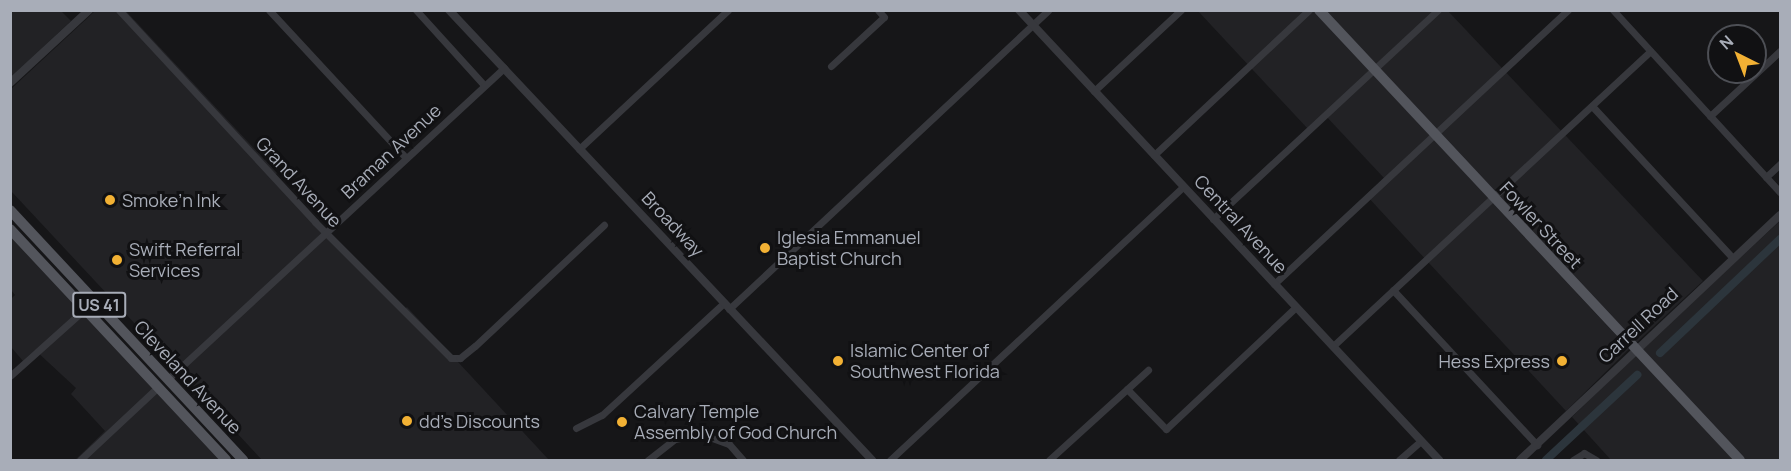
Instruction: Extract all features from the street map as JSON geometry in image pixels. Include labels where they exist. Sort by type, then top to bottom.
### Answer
[{"type":"main road","name":"Fowler Street","points":[[1319,10],[1740,460]]},
{"type":"main road","name":"Cleveland Avenue","points":[[10,210],[243,460]]},
{"type":"main road","name":"Cleveland Avenue","points":[[10,229],[226,460]]},
{"type":"main road","points":[[138,366],[168,379]]},
{"type":"main road","points":[[158,387],[188,401]]},
{"type":"street","points":[[10,83],[89,10]]},
{"type":"street","name":"Grand Avenue","points":[[120,10],[326,232],[451,358],[465,354],[604,225]]},
{"type":"street","points":[[269,10],[406,158]]},
{"type":"street","points":[[416,10],[484,85]]},
{"type":"street","name":"Broadway","points":[[449,10],[872,460]]},
{"type":"street","points":[[579,149],[728,10]]},
{"type":"street","points":[[831,66],[884,17],[878,10]]},
{"type":"street","name":"Central Avenue","points":[[1019,10],[1439,460]]},
{"type":"street","points":[[576,428],[602,415],[726,306],[1048,10]]},
{"type":"street","points":[[1094,92],[1181,10]]},
{"type":"street","points":[[1154,155],[1309,10]]},
{"type":"street","points":[[1214,219],[1438,10]]},
{"type":"street","points":[[1274,284],[1568,10]]},
{"type":"street","points":[[1613,10],[1780,192]]},
{"type":"street","points":[[1333,346],[1650,51]]},
{"type":"street","points":[[1710,116],[1780,51]]},
{"type":"street","name":"Braman Avenue","points":[[168,379],[504,68]]},
{"type":"street","points":[[1592,106],[1733,258]]},
{"type":"street","points":[[1766,177],[1780,164]]},
{"type":"street","points":[[890,460],[1183,187]]},
{"type":"street","name":"Carrell Road","points":[[1520,460],[1635,349],[1780,215]]},
{"type":"street","points":[[1393,291],[1537,445]]},
{"type":"street","points":[[1127,389],[1166,429],[1296,307]]},
{"type":"street","points":[[11,376],[85,309]]},
{"type":"street","points":[[1050,460],[1148,370]]},
{"type":"street","points":[[80,460],[158,387]]},
{"type":"street","points":[[648,460],[675,440],[701,434],[729,444],[743,460]]},
{"type":"street","points":[[1399,460],[1421,441]]},
{"type":"street","points":[[1573,460],[1584,453],[1596,460]]},
{"type":"shaded area","points":[[11,11],[61,11],[71,21],[11,77]]},
{"type":"shaded area","points":[[95,11],[126,11],[277,173],[274,176],[402,311],[407,307],[549,460],[262,460],[11,191],[11,89]]},
{"type":"shaded area","points":[[1198,11],[1314,11],[1629,349],[1566,411],[1366,195],[1384,178],[1324,114],[1308,129]]},
{"type":"shaded area","points":[[1324,11],[1448,11],[1703,281],[1635,344]]},
{"type":"shaded area","points":[[1780,221],[1780,460],[1745,460],[1640,350]]},
{"type":"shaded area","points":[[10,233],[220,460],[75,460],[105,431],[71,394],[76,388],[35,350],[23,361],[11,347],[11,299],[15,295],[11,290]]},
{"type":"shaded area","points":[[1635,355],[1734,460],[1611,460],[1572,417]]},
{"type":"waterway","points":[[1660,353],[1780,239]]},
{"type":"waterway","points":[[1546,460],[1637,375]]},
{"type":"place","name":"Smoke’n Ink","points":[[110,200]]},
{"type":"place","name":"Iglesia Emmanuel Baptist Church","points":[[765,248]]},
{"type":"place","name":"Swift Referral Services","points":[[117,260]]},
{"type":"place","name":"Islamic Center of Southwest Florida","points":[[838,361]]},
{"type":"place","name":"Hess Express","points":[[1562,361]]},
{"type":"place","name":"dd's Discounts","points":[[407,421]]},
{"type":"place","name":"Calvary Temple Assembly of God Church","points":[[622,422]]}]
